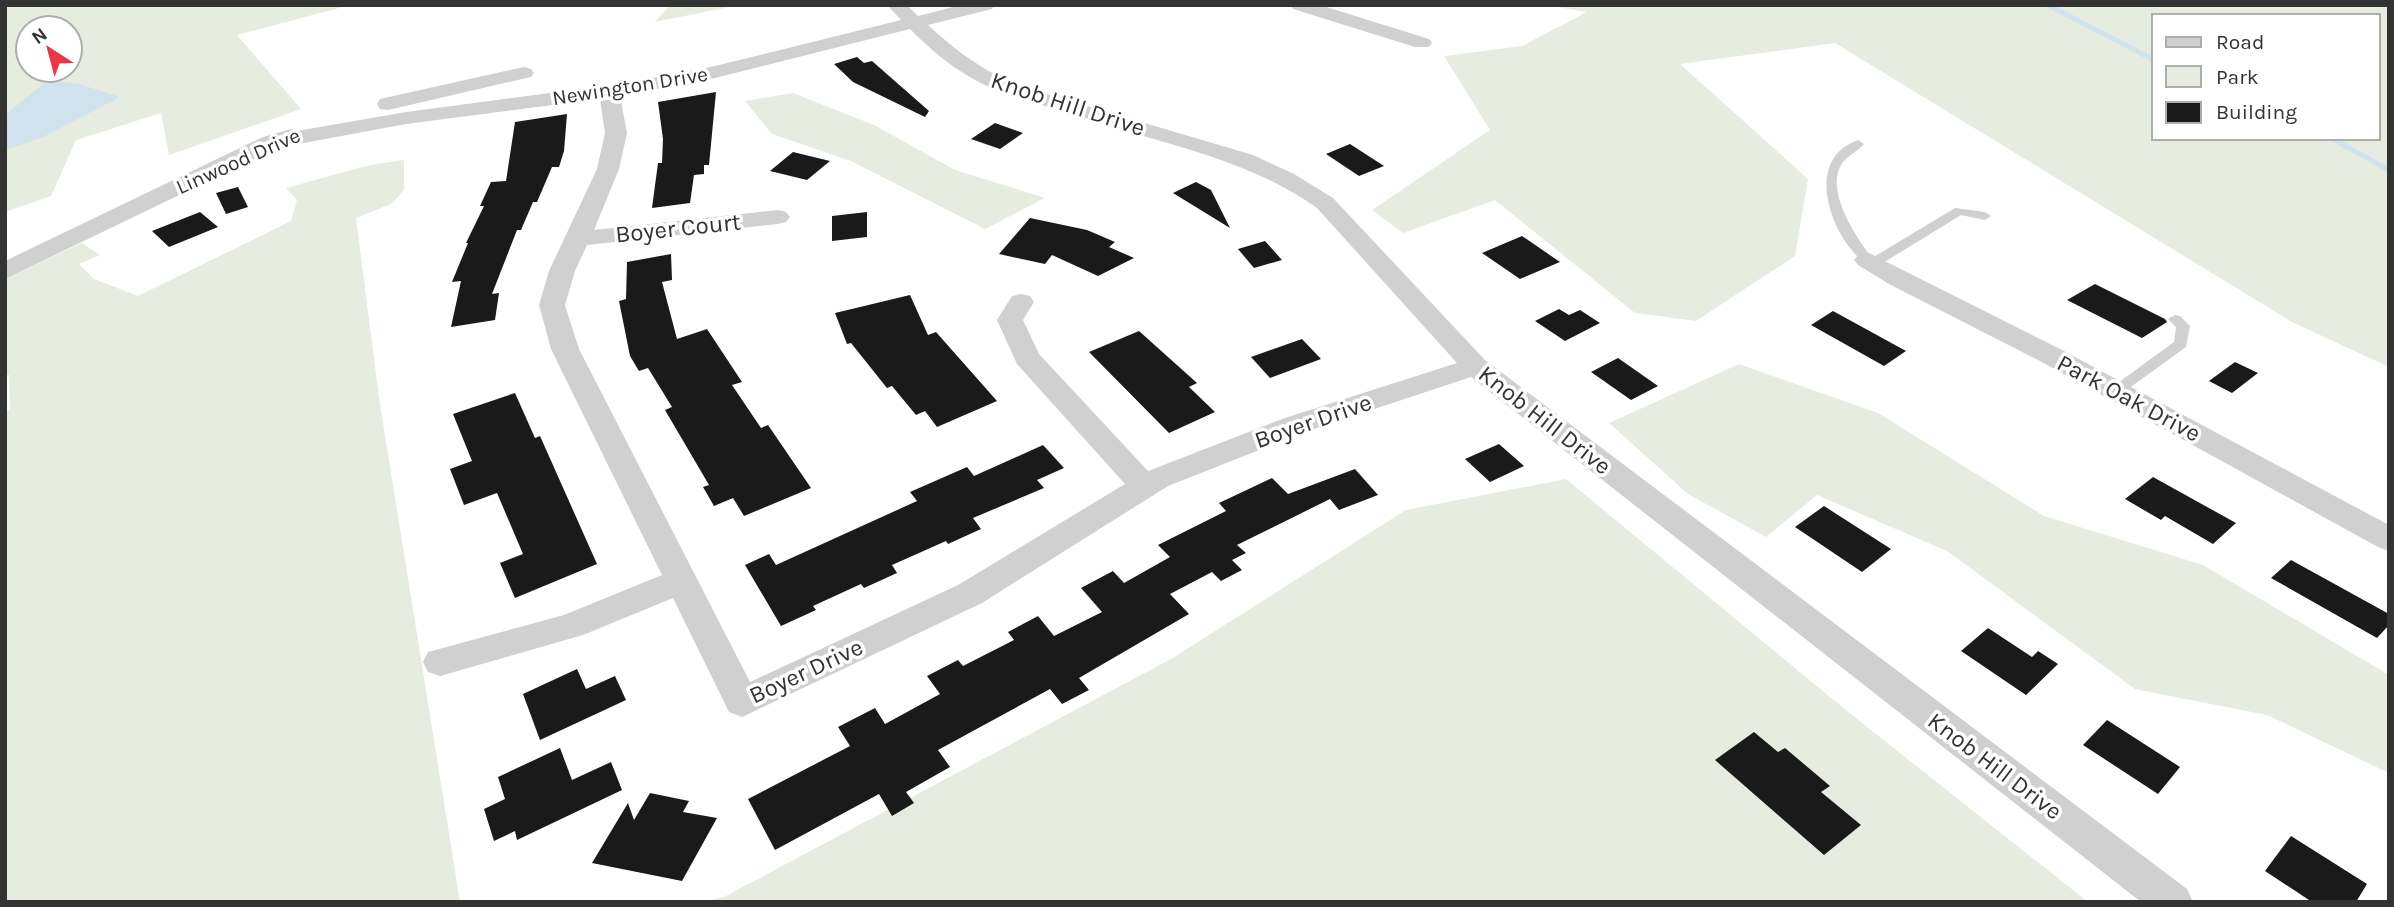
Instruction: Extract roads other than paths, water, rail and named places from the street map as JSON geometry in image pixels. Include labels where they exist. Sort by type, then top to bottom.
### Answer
[{"type":"street","name":"Newington Drive","points":[[271,142],[406,118],[609,92],[715,72],[906,14],[985,5]]},
{"type":"street","points":[[1300,5],[1422,43]]},
{"type":"street","name":"Knob Hill Drive","points":[[906,14],[948,56],[975,74],[1009,89],[1226,153],[1298,182],[1325,203],[1475,366],[2173,902]]},
{"type":"street","name":"Linwood Drive","points":[[5,271],[271,142],[385,105],[524,73]]},
{"type":"street","name":"Boyer Drive","points":[[609,92],[616,133],[608,169],[562,271],[552,305],[565,349],[742,702],[970,594],[1157,479],[1296,425],[1475,366]]},
{"type":"street","name":"Boyer Court","points":[[578,239],[778,217]]},
{"type":"street","name":"Park Oak Drive","points":[[1870,262],[2389,539]]},
{"type":"street","points":[[1021,302],[1010,320],[1027,358],[1146,487]]},
{"type":"street","points":[[440,662],[571,626],[681,580]]},
{"type":"lane","points":[[1857,144],[1840,157],[1833,168],[1831,180],[1839,216],[1851,241],[1870,262],[1959,211],[1985,216]]},
{"type":"lane","points":[[2116,391],[2181,344],[2183,327],[2175,318]]},
{"type":"water","points":[[79,84],[120,97],[43,137],[5,150],[5,115],[42,85]]},
{"type":"waterway","points":[[2048,5],[2152,59]]},
{"type":"waterway","points":[[2335,140],[2389,170]]}]
